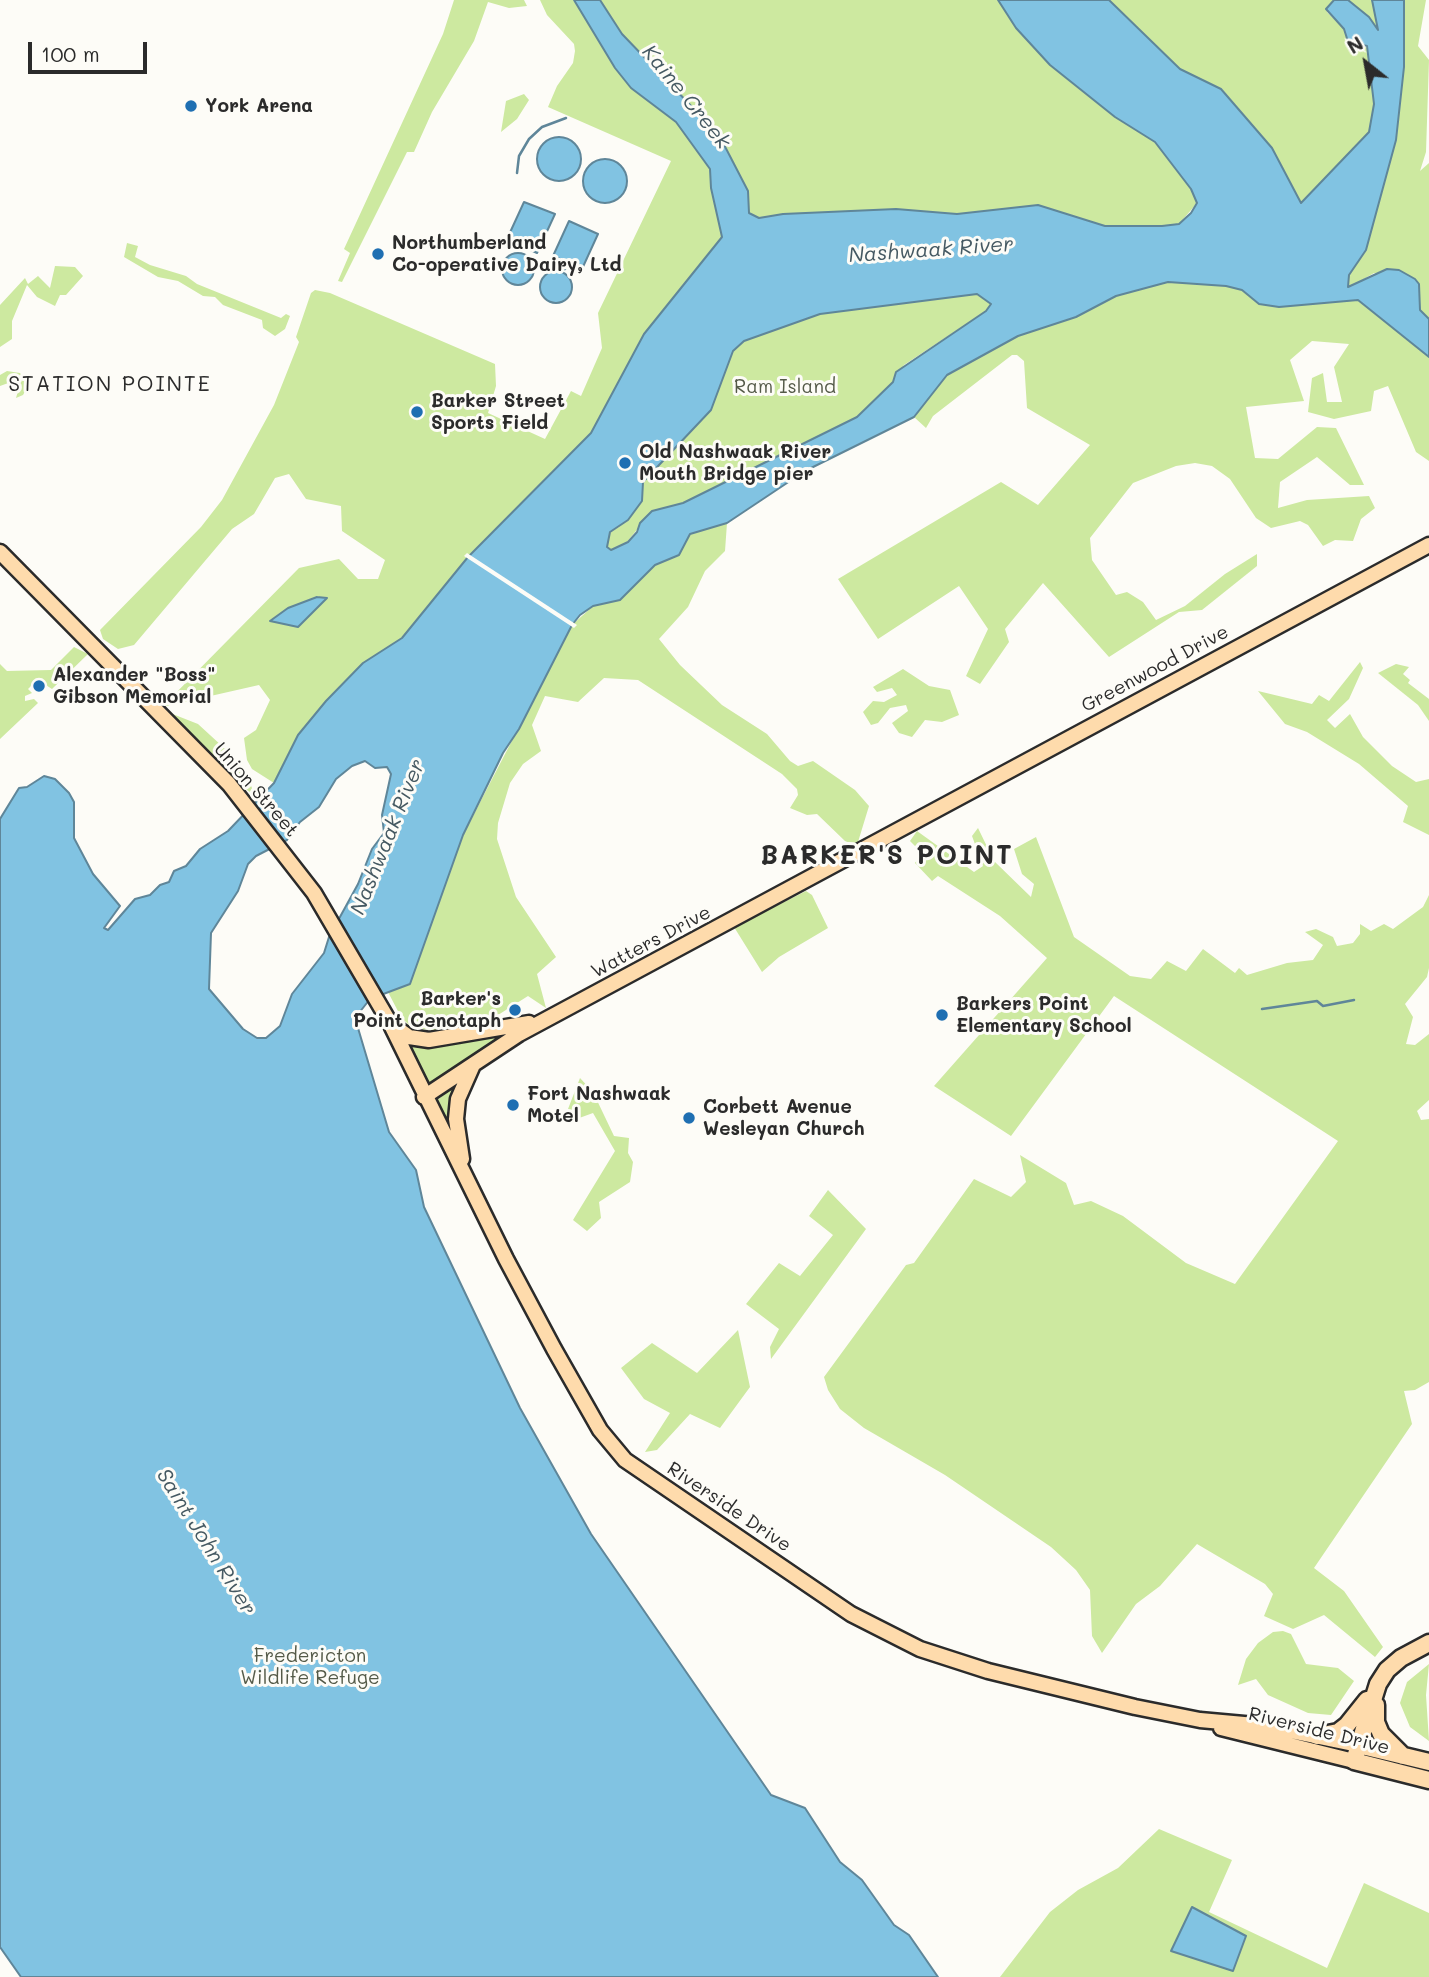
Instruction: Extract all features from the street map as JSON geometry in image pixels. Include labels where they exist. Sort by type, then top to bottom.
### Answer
[{"type":"highway","points":[[1317,1736],[1338,1732],[1347,1725],[1401,1658],[1429,1643]]},
{"type":"highway","points":[[1356,1753],[1378,1684]]},
{"type":"highway","points":[[1378,1684],[1376,1722],[1388,1743],[1403,1756]]},
{"type":"highway","name":"Riverside Drive","points":[[1356,1753],[1403,1756],[1429,1762]]},
{"type":"highway","name":"Riverside Drive","points":[[1356,1753],[1429,1780]]},
{"type":"main road","name":"Greenwood Drive","points":[[900,828],[1429,545]]},
{"type":"main road","name":"Union Street","points":[[0,552],[229,784],[314,893],[390,1023],[425,1097]]},
{"type":"main road","name":"Watters Drive","points":[[425,1097],[474,1062],[551,1017],[900,828]]},
{"type":"main road","points":[[390,1023],[409,1037],[429,1040],[551,1017]]},
{"type":"main road","points":[[466,1178],[456,1119],[458,1099],[474,1062]]},
{"type":"main road","name":"Riverside Drive","points":[[425,1097],[600,1430],[616,1451],[635,1468],[841,1608],[902,1640],[988,1671],[1200,1720],[1242,1735],[1356,1753]]},
{"type":"main road","name":"Riverside Drive","points":[[1200,1720],[1266,1726],[1317,1736],[1356,1753]]},
{"type":"green space","points":[[454,0],[524,0],[527,6],[509,8],[488,2],[474,41],[432,112],[414,152],[407,152],[342,282],[338,281],[350,253],[344,249],[443,34]]},
{"type":"green space","points":[[540,0],[574,0],[615,68],[631,88],[676,122],[710,169],[711,188],[722,237],[644,334],[591,433],[468,557],[402,638],[363,663],[326,701],[298,735],[274,783],[252,769],[247,760],[244,738],[256,730],[270,700],[259,685],[162,707],[299,568],[339,559],[358,579],[378,579],[385,560],[342,531],[341,506],[306,499],[289,474],[275,478],[254,514],[232,529],[134,645],[118,649],[103,639],[100,630],[201,527],[222,500],[274,405],[299,342],[296,337],[311,293],[315,290],[330,293],[495,364],[496,386],[488,413],[545,439],[571,391],[581,396],[602,348],[598,313],[671,161],[548,107],[557,86],[573,63],[575,51],[574,44],[547,15]]},
{"type":"green space","points":[[600,0],[998,0],[1016,28],[1050,65],[1115,117],[1156,142],[1192,189],[1197,203],[1179,224],[1162,226],[1105,226],[1037,205],[957,214],[896,209],[783,214],[759,218],[749,213],[748,190],[622,34]]},
{"type":"green space","points":[[1109,0],[1334,0],[1327,12],[1344,29],[1349,46],[1363,45],[1369,50],[1374,104],[1369,132],[1301,204],[1272,148],[1222,89],[1180,69]]},
{"type":"green space","points":[[1348,0],[1372,0],[1379,32],[1355,6]]},
{"type":"green space","points":[[1404,0],[1426,0],[1418,46],[1429,60],[1426,152],[1420,171],[1429,163],[1429,319],[1420,310],[1420,291],[1374,273],[1348,288],[1349,275],[1366,250],[1404,67]]},
{"type":"green space","points":[[524,94],[529,100],[517,119],[501,132],[506,101]]},
{"type":"green space","points":[[127,243],[138,246],[135,257],[150,265],[186,276],[197,284],[281,318],[286,314],[290,316],[285,329],[275,336],[263,328],[262,320],[223,305],[215,297],[203,296],[178,281],[158,277],[124,257]]},
{"type":"green space","points":[[55,266],[75,267],[83,276],[66,295],[60,295],[55,306],[37,297],[27,285],[12,321],[12,339],[0,347],[0,305],[25,278],[28,284],[38,276],[50,288]]},
{"type":"green space","points":[[1168,282],[1225,286],[1242,290],[1259,304],[1358,300],[1429,357],[1429,461],[1416,452],[1388,386],[1374,391],[1371,411],[1334,419],[1308,412],[1312,378],[1323,373],[1327,402],[1342,402],[1334,367],[1349,344],[1312,341],[1290,360],[1304,401],[1246,407],[1255,458],[1278,459],[1317,427],[1336,428],[1364,485],[1350,485],[1317,457],[1280,482],[1278,508],[1307,500],[1369,496],[1375,508],[1361,519],[1353,541],[1335,540],[1323,546],[1308,525],[1300,521],[1271,528],[1256,518],[1230,479],[1212,466],[1195,463],[1176,466],[1133,483],[1090,538],[1092,560],[1116,595],[1127,592],[1143,602],[1156,620],[1185,606],[1225,574],[1257,554],[1257,566],[1202,610],[1179,612],[1109,657],[1043,583],[1005,629],[1009,642],[980,684],[966,676],[988,629],[959,586],[878,639],[838,579],[1001,482],[1038,505],[1090,445],[1027,408],[1024,361],[1017,355],[1012,355],[933,416],[926,428],[914,417],[947,375],[1018,336],[1076,317],[1116,296]]},
{"type":"green space","name":"Ram Island","points":[[977,294],[991,304],[986,311],[904,365],[893,382],[857,417],[683,503],[652,511],[627,542],[611,550],[607,547],[610,532],[619,527],[642,482],[711,410],[733,351],[744,341],[820,314]]},
{"type":"green space","points":[[7,371],[20,373],[28,386],[23,395],[16,398],[18,391],[11,382],[0,386],[0,375]]},
{"type":"green space","points":[[727,523],[725,551],[705,571],[688,607],[659,639],[680,665],[722,705],[767,734],[790,761],[798,766],[813,761],[855,790],[869,806],[858,842],[852,844],[845,841],[817,814],[807,815],[790,808],[798,795],[797,789],[782,774],[638,680],[604,678],[578,702],[545,696],[532,725],[541,751],[523,764],[510,783],[498,823],[497,839],[516,897],[556,957],[537,974],[546,1008],[528,996],[498,1015],[497,1021],[443,1031],[412,1028],[401,1017],[388,992],[410,983],[463,835],[572,625],[593,606],[620,600],[655,565],[679,555],[690,534]]},
{"type":"green space","points":[[74,647],[88,654],[52,689],[41,682],[31,686],[28,689],[32,693],[25,696],[25,701],[34,699],[38,703],[0,739],[0,664],[7,671],[51,670]]},
{"type":"green space","points":[[1360,662],[1363,668],[1349,699],[1327,720],[1335,728],[1350,714],[1363,737],[1392,766],[1416,782],[1429,779],[1429,835],[1403,822],[1408,806],[1359,764],[1307,732],[1285,724],[1258,691],[1312,704],[1319,695],[1329,701]]},
{"type":"green space","points":[[1396,664],[1409,667],[1403,674],[1410,680],[1408,683],[1429,699],[1429,721],[1418,705],[1378,673]]},
{"type":"green space","points":[[903,669],[929,686],[950,690],[959,715],[942,722],[925,720],[912,737],[899,733],[892,723],[908,711],[906,705],[890,708],[878,723],[871,725],[863,712],[873,701],[884,702],[897,695],[892,688],[877,692],[873,687]]},
{"type":"green space","points":[[170,713],[198,724],[234,757],[244,769],[252,788],[250,792],[238,784]]},
{"type":"green space","points":[[978,828],[994,861],[1031,897],[1034,884],[1022,874],[1014,849],[1036,837],[1074,937],[1130,976],[1151,979],[1167,961],[1186,971],[1203,949],[1235,973],[1239,968],[1247,975],[1287,963],[1313,960],[1323,945],[1305,932],[1316,929],[1333,937],[1337,946],[1353,943],[1360,934],[1360,924],[1371,931],[1384,924],[1393,929],[1423,907],[1429,895],[1429,968],[1427,977],[1405,1004],[1413,1017],[1406,1044],[1415,1045],[1429,1034],[1429,1100],[1417,1111],[1421,1120],[1429,1119],[1429,1382],[1415,1390],[1404,1391],[1412,1424],[1314,1568],[1344,1591],[1383,1647],[1375,1657],[1324,1615],[1293,1629],[1264,1616],[1273,1594],[1265,1584],[1197,1544],[1160,1586],[1136,1604],[1102,1653],[1092,1636],[1090,1590],[1076,1570],[1051,1547],[945,1475],[864,1428],[840,1409],[828,1390],[824,1377],[906,1265],[914,1263],[974,1179],[1011,1197],[1026,1182],[1020,1155],[1066,1183],[1074,1205],[1091,1201],[1123,1216],[1186,1263],[1235,1284],[1338,1141],[1114,996],[1011,1136],[934,1086],[1047,958],[1000,916],[938,876],[932,881],[915,863],[922,853],[910,841],[917,831],[974,872],[983,866],[972,836]]},
{"type":"green space","points":[[806,891],[812,895],[828,928],[779,957],[762,972],[734,927]]},
{"type":"green space","points":[[505,1033],[430,1085],[409,1046],[412,1044]]},
{"type":"green space","points":[[580,1078],[593,1092],[614,1136],[629,1138],[628,1153],[633,1162],[630,1182],[599,1202],[601,1218],[587,1231],[573,1220],[615,1151],[593,1113],[571,1121],[568,1109]]},
{"type":"green space","points":[[457,1084],[451,1124],[448,1126],[435,1102]]},
{"type":"green space","points":[[828,1190],[866,1229],[771,1359],[770,1347],[779,1329],[746,1304],[779,1263],[800,1276],[833,1235],[809,1216]]},
{"type":"green space","points":[[738,1330],[750,1387],[720,1428],[690,1414],[657,1450],[645,1452],[670,1413],[644,1399],[621,1368],[652,1343],[697,1373]]},
{"type":"green space","points":[[1273,1632],[1291,1634],[1306,1664],[1338,1668],[1354,1681],[1331,1715],[1308,1713],[1268,1695],[1256,1679],[1238,1685],[1246,1659],[1258,1643]]},
{"type":"green space","points":[[1429,1664],[1426,1695],[1429,1741],[1410,1727],[1400,1703],[1407,1682]]},
{"type":"green space","points":[[1159,1829],[1232,1860],[1209,1912],[1327,1968],[1364,1883],[1429,1913],[1429,1977],[1000,1977],[1050,1912],[1078,1890],[1118,1868]]},
{"type":"water","name":"Fredericton Wildlife Refuge","points":[[574,0],[600,0],[622,34],[719,135],[748,191],[749,213],[759,218],[783,214],[896,209],[957,214],[1038,205],[1105,226],[1162,226],[1179,224],[1191,213],[1197,203],[1191,189],[1155,142],[1115,117],[1050,65],[1016,28],[998,0],[1109,0],[1180,69],[1221,89],[1272,148],[1301,203],[1369,132],[1374,104],[1367,46],[1363,45],[1354,53],[1351,51],[1344,29],[1326,9],[1334,0],[1348,0],[1369,17],[1378,30],[1372,0],[1404,0],[1404,67],[1396,140],[1366,250],[1349,275],[1348,287],[1387,269],[1399,270],[1415,279],[1419,284],[1420,310],[1429,319],[1429,357],[1358,300],[1279,307],[1259,304],[1242,290],[1226,286],[1168,282],[1116,296],[1076,317],[1018,336],[947,375],[914,417],[805,471],[727,523],[690,534],[679,555],[655,565],[620,600],[593,606],[580,615],[572,625],[519,729],[503,753],[463,835],[410,984],[370,999],[355,1018],[389,1132],[416,1170],[424,1207],[520,1408],[591,1534],[771,1795],[805,1808],[840,1862],[862,1880],[894,1925],[909,1935],[938,1977],[21,1977],[0,1947],[0,819],[19,788],[27,787],[44,776],[55,779],[69,793],[74,802],[74,838],[93,874],[120,906],[104,928],[108,930],[135,899],[150,895],[160,885],[169,882],[174,871],[186,866],[200,849],[228,831],[274,783],[298,735],[326,701],[363,663],[402,638],[468,557],[591,433],[644,334],[722,237],[711,188],[710,169],[676,122],[631,88],[615,68]],"holes":[[[977,294],[991,304],[986,311],[896,372],[893,382],[857,417],[683,503],[652,511],[640,523],[637,532],[628,542],[611,550],[607,547],[610,532],[628,520],[642,501],[643,482],[711,410],[733,351],[744,341],[820,314]],[[365,761],[375,768],[387,767],[391,774],[382,815],[384,833],[372,849],[358,884],[329,937],[324,953],[292,994],[280,1026],[266,1038],[257,1038],[243,1029],[209,989],[211,933],[238,891],[248,864],[256,856],[287,840],[300,822],[319,807],[336,779],[352,766]]]},
{"type":"water","points":[[559,137],[574,144],[581,159],[574,174],[559,181],[544,174],[537,159],[544,144]]},
{"type":"water","points":[[605,159],[620,166],[627,181],[620,196],[605,203],[590,196],[583,181],[590,166]]},
{"type":"water","points":[[524,202],[555,214],[537,253],[507,239]]},
{"type":"water","points":[[569,221],[598,234],[582,269],[553,256]]},
{"type":"water","points":[[518,253],[529,258],[534,269],[529,280],[518,285],[507,280],[502,269],[507,258]]},
{"type":"water","points":[[556,271],[567,276],[572,287],[567,298],[556,303],[545,298],[540,287],[545,276]]},
{"type":"water","points":[[317,597],[327,598],[298,627],[270,621],[288,608]]},
{"type":"water","points":[[1192,1907],[1246,1936],[1233,1971],[1171,1951]]},
{"type":"pier","points":[[467,553],[577,625],[574,628],[464,556]]},
{"type":"waterway","points":[[517,173],[519,156],[529,139],[542,127],[566,118]]},
{"type":"waterway","points":[[544,269],[565,269]]},
{"type":"waterway","points":[[1262,1009],[1317,1001],[1323,1006],[1354,1000]]},
{"type":"place","name":"York Arena","points":[[191,106]]},
{"type":"place","name":"Northumberland Co-operative Dairy, Ltd","points":[[378,254]]},
{"type":"place","name":"Barker Street Sports Field","points":[[417,412]]},
{"type":"place","name":"Old Nashwaak River Mouth Bridge pier","points":[[625,463]]},
{"type":"place","name":"Alexander \"Boss\" Gibson Memorial","points":[[39,686]]},
{"type":"place","name":"Barker's Point Cenotaph","points":[[515,1010]]},
{"type":"place","name":"Barkers Point Elementary School","points":[[942,1015]]},
{"type":"place","name":"Fort Nashwaak Motel","points":[[513,1105]]},
{"type":"place","name":"Corbett Avenue Wesleyan Church","points":[[689,1118]]},
{"type":"district","name":"STATION POINTE","points":[[110,385]]},
{"type":"district","name":"BARKER'S POINT","points":[[887,856]]},
{"type":"water label","name":"Kaine Creek","points":[[686,97]]},
{"type":"water label","name":"Nashwaak River","points":[[931,250]]},
{"type":"water label","name":"Nashwaak River","points":[[388,837]]},
{"type":"water label","name":"Saint John River","points":[[206,1542]]}]
